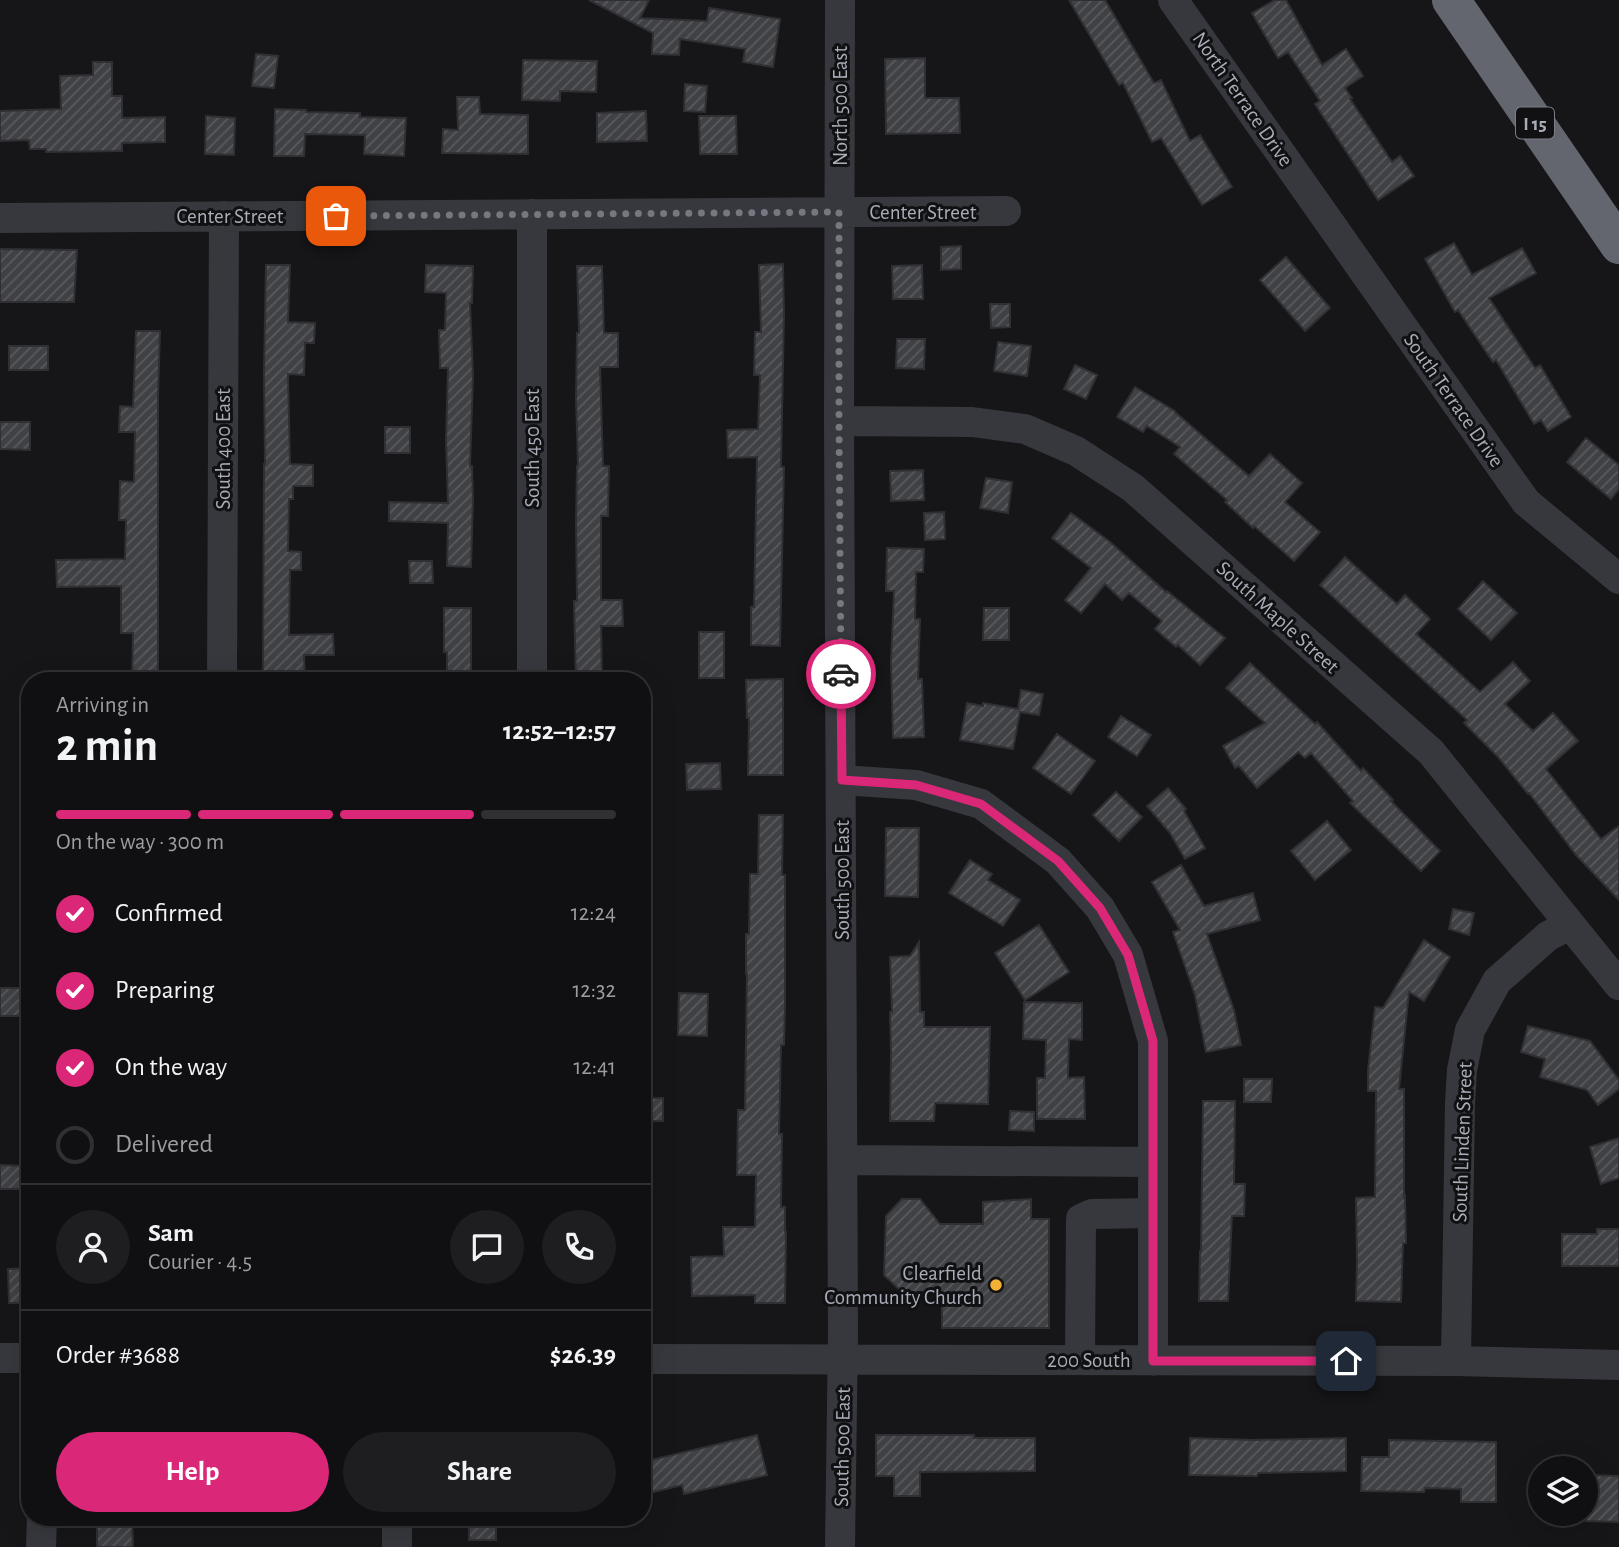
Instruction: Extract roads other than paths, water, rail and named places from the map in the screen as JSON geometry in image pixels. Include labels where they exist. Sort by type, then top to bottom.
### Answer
[{"type":"highway","name":"I 15","points":[[1451,0],[1619,245]]},
{"type":"street","name":"North 500 East","points":[[839,0],[839,212]]},
{"type":"street","name":"North Terrace Drive","points":[[1172,0],[1313,199]]},
{"type":"street","name":"South Terrace Drive","points":[[1313,199],[1526,502],[1619,579]]},
{"type":"street","name":"Center Street","points":[[0,218],[1006,211]]},
{"type":"street","name":"South 500 East","points":[[839,212],[843,1360],[840,1547]]},
{"type":"street","name":"South 450 East","points":[[532,214],[532,672]]},
{"type":"street","name":"South 400 East","points":[[222,672],[224,216]]},
{"type":"street","name":"South Maple Street","points":[[839,421],[972,422],[1025,429],[1076,450],[1133,488],[1431,752],[1619,985]]},
{"type":"street","points":[[842,780],[916,785],[981,804],[1058,861],[1100,908],[1128,955],[1153,1041],[1153,1361]]},
{"type":"street","name":"South Linden Street","points":[[1456,1361],[1460,1102],[1462,1070],[1470,1030],[1497,981],[1548,936],[1570,925]]},
{"type":"street","points":[[842,1160],[1153,1162]]},
{"type":"street","points":[[1080,1360],[1081,1219],[1093,1214],[1153,1213]]},
{"type":"street","points":[[0,1358],[21,1358]]},
{"type":"street","name":"200 South","points":[[651,1359],[1456,1361],[1619,1365]]},
{"type":"street","points":[[41,1547],[42,1526]]},
{"type":"street","points":[[397,1526],[397,1547]]},
{"type":"place","name":"Clearfield Community Church","points":[[996,1285]]}]
